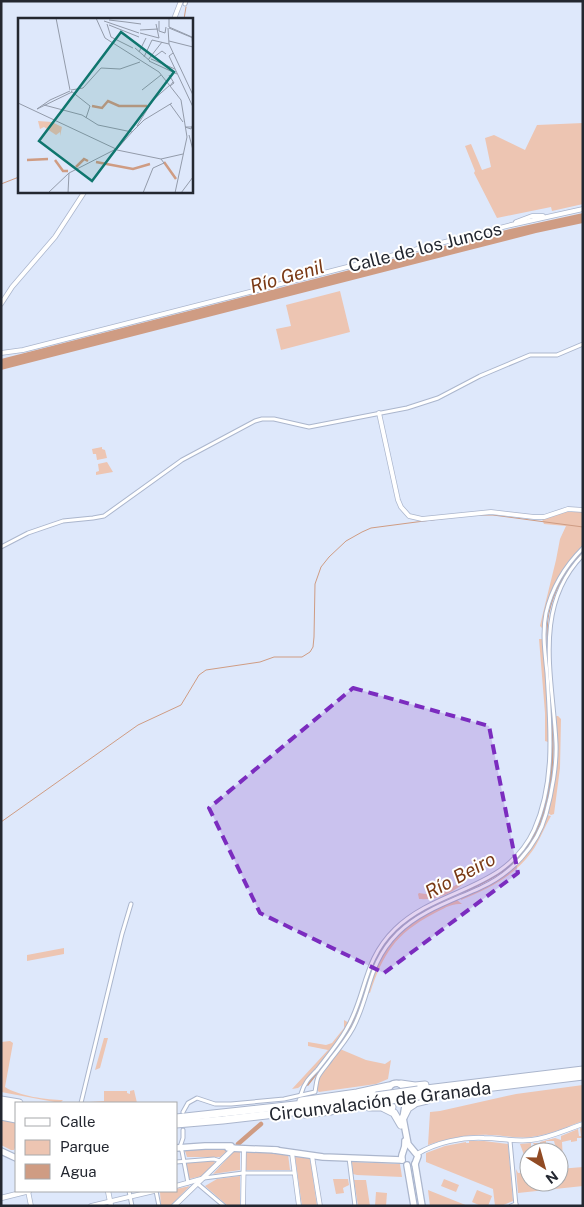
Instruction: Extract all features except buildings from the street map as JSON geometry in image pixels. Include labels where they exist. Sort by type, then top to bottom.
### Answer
[{"type":"highway","name":"Circunvalación de Granada","points":[[178,1124],[375,1101],[485,1082],[583,1070]]},
{"type":"highway","name":"Circunvalación de Granada","points":[[418,1093],[498,1087],[583,1076]]},
{"type":"highway","points":[[403,1086],[477,1080],[485,1082]]},
{"type":"highway","points":[[406,1104],[478,1093],[498,1087]]},
{"type":"highway","points":[[267,1112],[272,1106],[320,1097],[388,1088]]},
{"type":"highway","points":[[1,1100],[15,1102]]},
{"type":"highway","points":[[375,1101],[402,1121],[408,1108],[426,1100]]},
{"type":"highway","points":[[375,1101],[391,1106]]},
{"type":"highway","points":[[1,1105],[15,1108]]},
{"type":"highway","points":[[1,1111],[15,1114]]},
{"type":"highway","name":"Circunvalación de Granada","points":[[178,1118],[267,1112]]},
{"type":"highway","points":[[1,1116],[15,1119]]},
{"type":"main road","points":[[388,1088],[394,1084],[403,1086]]},
{"type":"main road","points":[[391,1106],[399,1108],[406,1104]]},
{"type":"main road","points":[[402,1160],[401,1155],[405,1150],[402,1121],[406,1104]]},
{"type":"main road","points":[[391,1106],[400,1117],[408,1144],[418,1159],[415,1164],[422,1206]]},
{"type":"main road","points":[[183,1148],[244,1148],[302,1151],[328,1156]]},
{"type":"main road","points":[[174,1206],[221,1162],[230,1149]]},
{"type":"main road","points":[[1,1150],[15,1157]]},
{"type":"main road","points":[[274,1150],[314,1157],[402,1160],[408,1165],[414,1206]]},
{"type":"main road","points":[[405,1150],[414,1152]]},
{"type":"main road","points":[[292,1153],[302,1151],[314,1157]]},
{"type":"main road","points":[[408,1165],[415,1164]]},
{"type":"main road","points":[[1,1198],[24,1192]]},
{"type":"street","points":[[175,18],[184,2]]},
{"type":"street","points":[[1,304],[12,287],[55,237],[84,192]]},
{"type":"street","name":"Calle de los Juncos","points":[[1,352],[7,353],[23,350],[511,225],[532,216],[548,216],[583,209]]},
{"type":"street","points":[[1,547],[28,533],[62,521],[104,516],[182,460],[255,421],[274,419],[309,427],[378,412],[407,408],[429,402],[480,376],[530,355],[557,355],[583,344]]},
{"type":"street","points":[[378,412],[400,507],[409,516],[422,519],[491,512],[544,517],[568,510],[583,510]]},
{"type":"street","points":[[301,1094],[308,1078],[347,1029],[354,1014],[371,962],[388,937],[415,913],[498,873],[518,855],[534,831],[541,813],[551,749],[544,636],[546,615],[558,580],[572,559],[583,548]]},
{"type":"street","points":[[183,1112],[188,1103],[197,1098],[215,1104],[231,1104],[284,1099],[315,1092],[319,1075],[352,1031],[376,964],[392,940],[402,929],[418,918],[501,876],[523,856],[537,836],[546,814],[555,758],[549,636],[551,615],[562,582],[583,555]]},
{"type":"street","points":[[81,1102],[131,904]]},
{"type":"street","points":[[414,1152],[442,1143],[463,1139],[484,1138],[510,1141],[542,1138],[583,1124]]},
{"type":"street","points":[[182,1130],[183,1160],[188,1183]]},
{"type":"street","points":[[183,1138],[183,1148]]},
{"type":"street","points":[[510,1141],[516,1205],[510,1206]]},
{"type":"street","points":[[242,1206],[244,1148]]},
{"type":"street","points":[[292,1153],[298,1206]]},
{"type":"street","points":[[314,1157],[320,1206]]},
{"type":"street","points":[[349,1158],[355,1206]]},
{"type":"street","points":[[178,1161],[218,1159],[221,1162]]},
{"type":"street","points":[[204,1178],[243,1173],[294,1173]]},
{"type":"street","points":[[178,1186],[188,1183],[196,1184],[224,1206]]},
{"type":"street","points":[[28,1192],[31,1206]]},
{"type":"street","points":[[129,1192],[132,1206]]},
{"type":"street","points":[[91,1206],[150,1192]]},
{"type":"street","points":[[155,1192],[159,1206]]},
{"type":"street","points":[[217,1206],[219,1201]]},
{"type":"highlighted area","points":[[353,688],[489,726],[518,873],[384,973],[260,913],[209,808]]},
{"type":"green space","points":[[583,123],[583,204],[552,211],[551,207],[497,218],[474,173],[475,171],[465,146],[471,144],[482,170],[491,167],[485,138],[494,135],[525,150],[537,125]]},
{"type":"green space","points":[[340,291],[350,332],[281,350],[276,329],[291,326],[286,305]]},
{"type":"green space","points":[[102,447],[107,458],[97,460],[96,454],[93,454],[92,449]]},
{"type":"green space","points":[[107,462],[113,472],[96,475],[96,472],[99,471],[98,464]]},
{"type":"green space","points":[[574,510],[583,512],[583,547],[567,565],[556,584],[551,595],[543,629],[540,626],[542,617],[560,539],[566,526],[544,524],[542,519]]},
{"type":"green space","points":[[539,639],[543,639],[548,742],[545,741],[545,713]]},
{"type":"green space","points":[[556,716],[561,719],[560,768],[554,814],[551,815],[548,813],[557,744]]},
{"type":"green space","points":[[547,815],[551,816],[537,843],[520,865],[511,873],[482,891],[461,900],[461,898],[485,887],[528,851]]},
{"type":"green space","points":[[462,881],[463,884],[447,894],[437,898],[419,899],[419,893],[431,894],[442,892]]},
{"type":"green space","points":[[457,900],[462,904],[451,905],[433,914],[409,929],[392,946],[380,967],[370,993],[366,992],[383,953],[400,933],[423,916],[449,902]]},
{"type":"green space","points":[[64,948],[64,954],[27,961],[27,955]]},
{"type":"green space","points":[[344,1020],[349,1023],[331,1049],[302,1085],[292,1089],[328,1050],[308,1046],[308,1042],[326,1045],[332,1043],[344,1028]]},
{"type":"green space","points":[[104,1038],[108,1038],[100,1068],[95,1070]]},
{"type":"green space","points":[[10,1041],[13,1043],[5,1087],[33,1097],[63,1100],[55,1102],[1,1092],[1,1042]]},
{"type":"green space","points":[[340,1049],[366,1060],[385,1064],[391,1060],[388,1079],[376,1084],[319,1092],[317,1090],[319,1076]]},
{"type":"green space","points":[[583,1085],[583,1121],[538,1136],[521,1138],[473,1135],[428,1145],[430,1112],[516,1094]]},
{"type":"green space","points":[[134,1090],[137,1102],[90,1102],[104,1101],[104,1091],[127,1091],[130,1094],[130,1091]]},
{"type":"green space","points":[[1,1117],[15,1121],[14,1150],[1,1145]]},
{"type":"green space","points":[[583,1127],[583,1138],[577,1138],[577,1141],[540,1142],[555,1138],[561,1140],[561,1136],[578,1129],[579,1136],[581,1136],[580,1128]]},
{"type":"green space","points":[[469,1141],[508,1144],[513,1201],[501,1206],[495,1206],[493,1189],[426,1162],[426,1153],[445,1146],[469,1143]]},
{"type":"green space","points":[[225,1148],[227,1151],[220,1157],[187,1157],[185,1151],[187,1149]]},
{"type":"green space","points":[[234,1151],[240,1152],[240,1170],[213,1174]]},
{"type":"green space","points":[[249,1151],[288,1154],[290,1170],[246,1170],[246,1153]]},
{"type":"green space","points":[[295,1157],[310,1158],[317,1206],[302,1206]]},
{"type":"green space","points":[[214,1160],[215,1164],[202,1176],[189,1179],[186,1163]]},
{"type":"green space","points":[[352,1162],[400,1164],[402,1177],[353,1174]]},
{"type":"green space","points":[[583,1167],[583,1186],[569,1188],[569,1168]]},
{"type":"green space","points":[[516,1169],[519,1192],[527,1192],[518,1193]]},
{"type":"green space","points":[[240,1176],[240,1206],[228,1206],[205,1186],[217,1179]]},
{"type":"green space","points":[[333,1179],[348,1179],[349,1185],[343,1188],[344,1193],[336,1194]]},
{"type":"green space","points":[[444,1179],[459,1185],[456,1192],[441,1186]]},
{"type":"green space","points":[[354,1180],[366,1180],[370,1206],[358,1206]]},
{"type":"green space","points":[[190,1186],[170,1206],[161,1206],[160,1192],[178,1192],[178,1189]]},
{"type":"green space","points":[[428,1190],[468,1206],[430,1206]]},
{"type":"green space","points":[[477,1190],[492,1196],[488,1206],[481,1206],[472,1202]]},
{"type":"green space","points":[[376,1192],[387,1193],[386,1206],[375,1206]]},
{"type":"water","points":[[583,213],[583,223],[536,233],[1,370],[1,359],[510,229]]},
{"type":"water","points":[[583,550],[583,553],[571,566],[562,581],[549,615],[548,636],[554,750],[550,788],[540,825],[528,848],[495,877],[476,887],[436,905],[416,916],[389,940],[381,951],[371,973],[350,1030],[327,1063],[308,1086],[306,1085],[346,1033],[373,962],[392,934],[418,914],[437,904],[477,886],[494,876],[520,854],[530,840],[544,806],[552,756],[547,652],[547,635],[548,620],[550,606],[561,579]]},
{"type":"waterway","points":[[184,18],[186,7]]},
{"type":"waterway","points":[[1,184],[18,177]]},
{"type":"waterway","points":[[479,515],[493,515],[583,527]]},
{"type":"waterway","points":[[1,822],[138,725],[181,705],[199,675],[206,670],[260,662],[274,657],[302,657],[310,652],[313,647],[314,637],[315,584],[321,567],[346,541],[371,528],[447,518]]},
{"type":"waterway","name":"Río Beiro","points":[[238,1144],[261,1124]]},
{"type":"water label","name":"Río Genil","points":[[287,276]]}]
